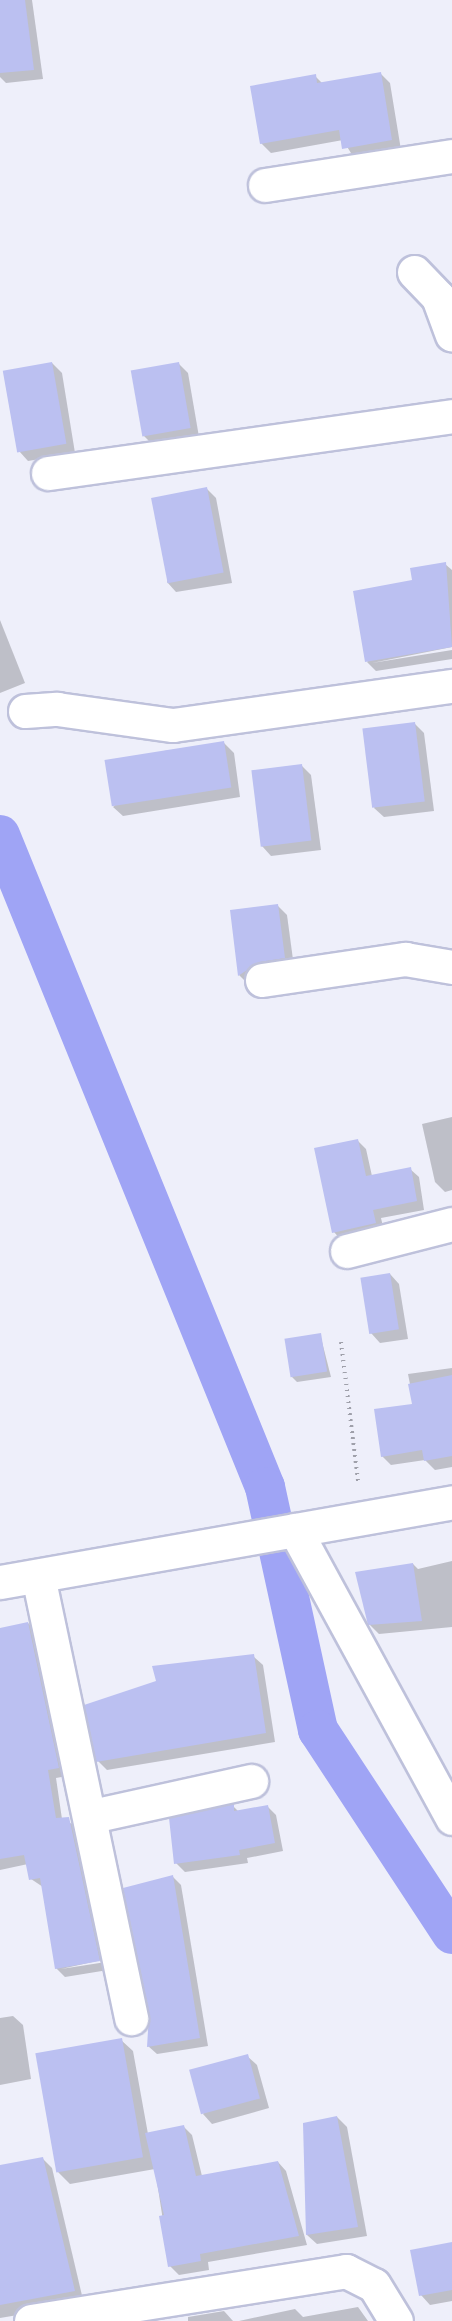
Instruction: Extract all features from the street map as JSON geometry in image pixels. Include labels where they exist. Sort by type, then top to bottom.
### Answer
[{"type":"street","points":[[265,185],[452,156]]},
{"type":"street","points":[[414,272],[438,297],[452,335]]},
{"type":"street","points":[[48,473],[452,416]]},
{"type":"street","points":[[26,711],[57,709],[173,725],[452,686]]},
{"type":"street","points":[[262,980],[405,960],[452,967]]},
{"type":"street","points":[[347,1251],[452,1224]]},
{"type":"street","points":[[0,1582],[452,1502]]},
{"type":"street","points":[[284,1532],[452,1818]]},
{"type":"street","points":[[38,1576],[92,1816],[131,2018]]},
{"type":"street","points":[[92,1816],[250,1780]]},
{"type":"street","points":[[31,2321],[346,2271],[374,2285],[396,2321]]},
{"type":"path","points":[[340,1342],[363,1517]]},
{"type":"building","points":[[0,0],[25,0],[34,70],[0,73]]},
{"type":"building","points":[[381,72],[392,140],[342,149],[339,130],[260,144],[250,86],[316,74],[317,83]]},
{"type":"building","points":[[52,362],[66,444],[17,452],[3,371]]},
{"type":"building","points":[[179,362],[191,428],[142,436],[131,371]]},
{"type":"building","points":[[207,487],[224,572],[168,583],[151,498]]},
{"type":"building","points":[[446,562],[452,647],[365,662],[353,591],[412,580],[410,568]]},
{"type":"building","points":[[415,722],[425,801],[372,808],[362,728]]},
{"type":"building","points":[[224,741],[231,787],[112,806],[104,760]]},
{"type":"building","points":[[302,764],[311,840],[261,847],[251,770]]},
{"type":"building","points":[[278,904],[285,958],[259,962],[238,976],[230,910]]},
{"type":"building","points":[[358,1139],[366,1176],[411,1167],[417,1201],[373,1210],[376,1223],[332,1233],[314,1148]]},
{"type":"building","points":[[390,1273],[399,1329],[369,1334],[360,1278]]},
{"type":"building","points":[[321,1333],[327,1372],[291,1377],[284,1339]]},
{"type":"building","points":[[452,1375],[452,1456],[424,1461],[422,1450],[381,1457],[374,1409],[412,1404],[408,1384]]},
{"type":"building","points":[[413,1563],[422,1621],[368,1625],[355,1572]]},
{"type":"building","points":[[28,1622],[59,1768],[48,1770],[56,1818],[69,1817],[100,1961],[55,1969],[40,1878],[29,1880],[24,1855],[0,1859],[0,1628]]},
{"type":"building","points":[[254,1654],[266,1733],[96,1762],[84,1705],[156,1681],[152,1666]]},
{"type":"building","points":[[234,1804],[234,1811],[268,1805],[275,1843],[239,1850],[240,1855],[174,1864],[169,1818]]},
{"type":"building","points":[[173,1875],[200,2038],[147,2047],[149,2014],[123,1888]]},
{"type":"building","points":[[122,2038],[143,2157],[56,2172],[35,2053]]},
{"type":"building","points":[[248,2054],[260,2098],[201,2114],[189,2070]]},
{"type":"building","points":[[337,2116],[358,2227],[306,2235],[303,2123]]},
{"type":"building","points":[[184,2125],[196,2176],[278,2161],[299,2236],[200,2254],[201,2261],[168,2267],[159,2216],[164,2215],[145,2133]]},
{"type":"building","points":[[43,2157],[75,2291],[0,2305],[0,2165]]},
{"type":"building","points":[[452,2242],[452,2290],[419,2296],[410,2250]]},
{"type":"waterway","points":[[0,835],[265,1487],[318,1730],[452,1934]]}]
